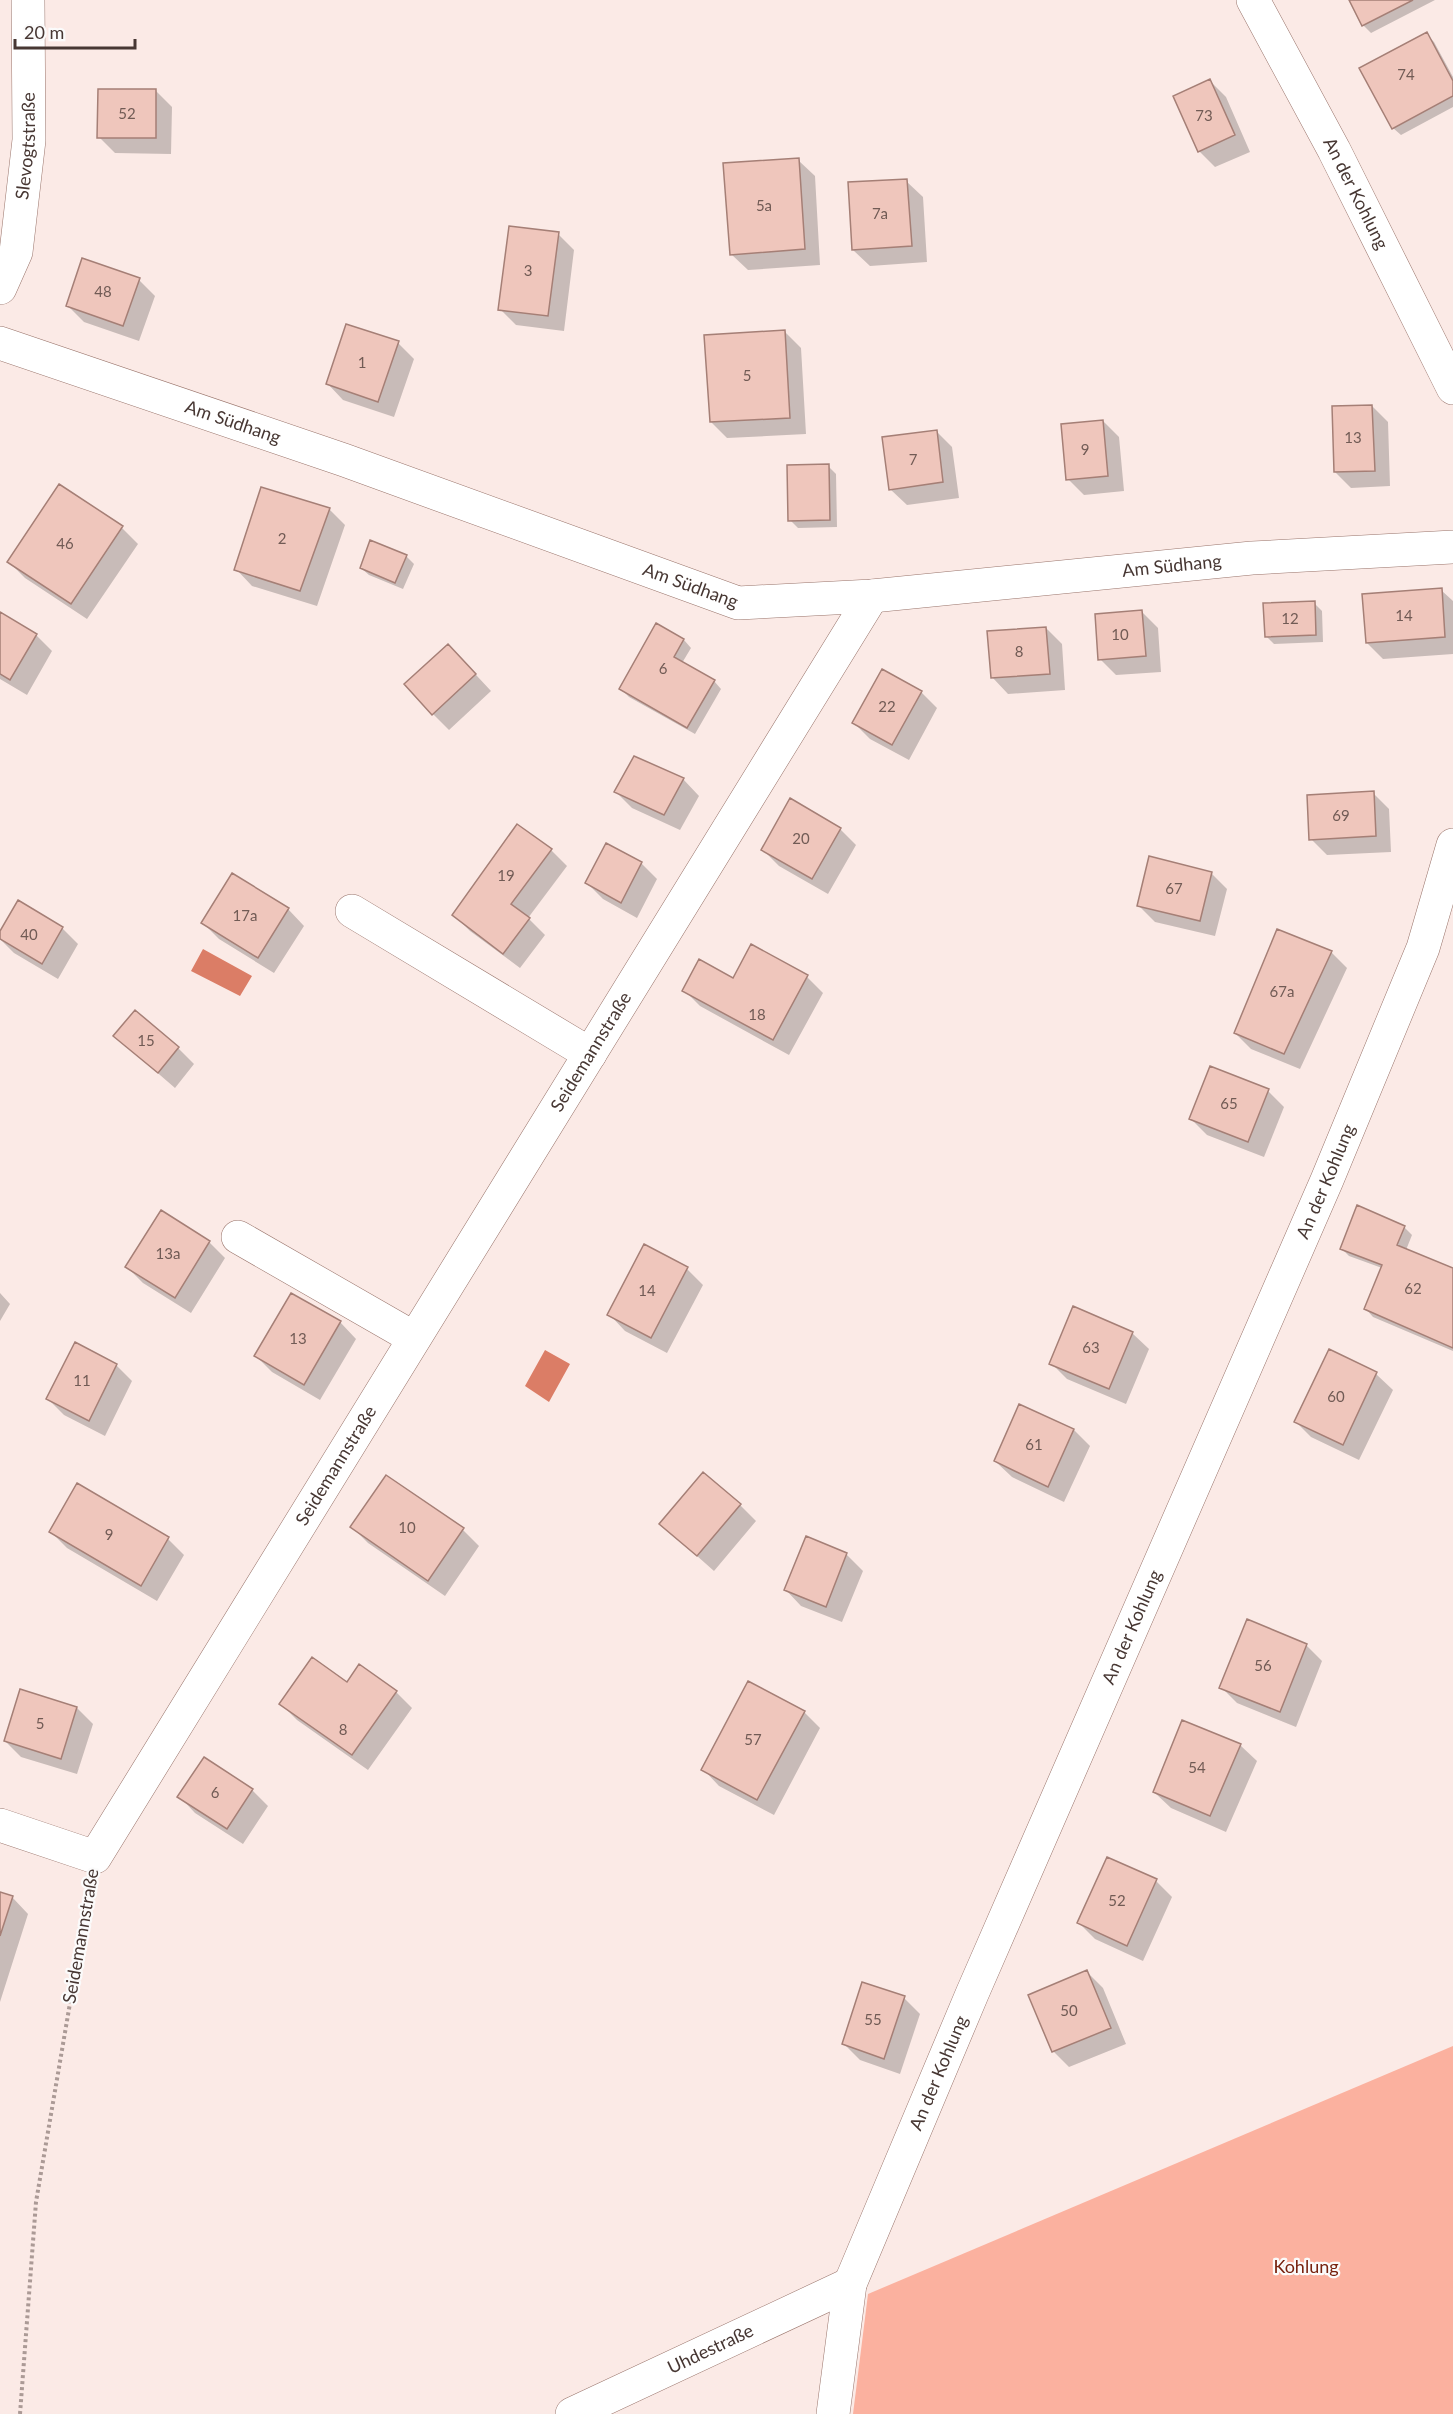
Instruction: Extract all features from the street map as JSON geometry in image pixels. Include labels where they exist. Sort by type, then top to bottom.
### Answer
[{"type":"street","name":"Slevogtstraße","points":[[0,288],[16,252],[29,140],[28,0]]},
{"type":"street","name":"An der Kohlung","points":[[1253,0],[1334,150],[1453,388]]},
{"type":"street","name":"Am Südhang","points":[[0,343],[344,460],[738,603],[872,596],[1252,558],[1453,547]]},
{"type":"street","name":"Seidemannstraße","points":[[95,1857],[872,596]]},
{"type":"street","name":"An der Kohlung","points":[[833,2414],[850,2284],[972,1994],[1327,1180],[1423,948],[1453,844]]},
{"type":"street","points":[[352,911],[590,1054]]},
{"type":"street","points":[[238,1237],[414,1338]]},
{"type":"street","points":[[0,1825],[95,1857]]},
{"type":"street","name":"Uhdestraße","points":[[572,2414],[850,2284]]},
{"type":"path","name":"Seidemannstraße","points":[[20,2414],[36,2202],[95,1857]]},
{"type":"green space","name":"Kohlung","points":[[1453,2046],[1453,2414],[853,2414],[868,2294]]},
{"type":"shaded area","points":[[203,949],[252,976],[240,996],[191,971]]},
{"type":"shaded area","points":[[545,1350],[570,1364],[549,1402],[525,1386]]},
{"type":"building","points":[[1349,0],[1413,0],[1362,26]]},
{"type":"building","points":[[1427,32],[1453,81],[1453,96],[1392,129],[1359,68]]},
{"type":"building","points":[[1210,79],[1235,135],[1198,152],[1173,96]]},
{"type":"building","points":[[98,89],[156,89],[156,138],[97,138]]},
{"type":"building","points":[[799,158],[805,249],[730,255],[723,163]]},
{"type":"building","points":[[907,179],[912,246],[852,250],[848,182]]},
{"type":"building","points":[[509,226],[559,232],[548,316],[498,310]]},
{"type":"building","points":[[82,258],[140,278],[123,326],[66,306]]},
{"type":"building","points":[[346,324],[399,341],[378,402],[326,384]]},
{"type":"building","points":[[785,330],[790,418],[710,422],[704,335]]},
{"type":"building","points":[[1372,405],[1375,471],[1334,472],[1332,406]]},
{"type":"building","points":[[1103,420],[1108,476],[1066,480],[1061,424]]},
{"type":"building","points":[[937,430],[943,482],[889,490],[882,437]]},
{"type":"building","points":[[829,464],[830,520],[788,521],[787,465]]},
{"type":"building","points":[[59,484],[123,526],[71,604],[7,562]]},
{"type":"building","points":[[261,487],[330,508],[300,591],[234,570]]},
{"type":"building","points":[[370,540],[407,555],[395,583],[360,568]]},
{"type":"building","points":[[1442,588],[1445,637],[1366,643],[1362,594]]},
{"type":"building","points":[[1315,601],[1316,635],[1265,637],[1263,603]]},
{"type":"building","points":[[1142,610],[1146,656],[1098,660],[1095,614]]},
{"type":"building","points":[[0,612],[37,634],[10,680],[0,674]]},
{"type":"building","points":[[656,623],[684,639],[674,657],[715,680],[687,728],[619,689]]},
{"type":"building","points":[[1046,627],[1050,674],[991,678],[987,631]]},
{"type":"building","points":[[448,644],[476,674],[432,715],[404,684]]},
{"type":"building","points":[[882,669],[922,691],[892,745],[852,723]]},
{"type":"building","points":[[634,756],[684,778],[664,815],[614,792]]},
{"type":"building","points":[[1374,791],[1376,836],[1309,840],[1307,795]]},
{"type":"building","points":[[790,798],[841,828],[812,879],[761,850]]},
{"type":"building","points":[[517,824],[552,849],[511,904],[530,918],[503,954],[452,915]]},
{"type":"building","points":[[606,843],[642,862],[621,903],[585,883]]},
{"type":"building","points":[[1149,856],[1212,872],[1200,921],[1137,906]]},
{"type":"building","points":[[232,873],[289,908],[258,958],[201,923]]},
{"type":"building","points":[[18,900],[63,927],[42,964],[0,939],[0,931]]},
{"type":"building","points":[[1277,929],[1332,951],[1284,1054],[1234,1033]]},
{"type":"building","points":[[751,944],[808,975],[773,1040],[682,991],[699,959],[733,978]]},
{"type":"building","points":[[135,1010],[179,1047],[158,1073],[113,1036]]},
{"type":"building","points":[[1210,1066],[1269,1089],[1248,1142],[1189,1119]]},
{"type":"building","points":[[1357,1205],[1405,1226],[1397,1245],[1453,1268],[1453,1348],[1364,1309],[1382,1265],[1340,1249]]},
{"type":"building","points":[[161,1210],[210,1241],[175,1298],[125,1267]]},
{"type":"building","points":[[644,1244],[688,1267],[651,1338],[607,1315]]},
{"type":"building","points":[[291,1293],[341,1321],[304,1385],[254,1356]]},
{"type":"building","points":[[1073,1306],[1133,1332],[1109,1389],[1049,1364]]},
{"type":"building","points":[[75,1342],[117,1364],[89,1421],[46,1399]]},
{"type":"building","points":[[1329,1349],[1377,1372],[1343,1445],[1294,1422]]},
{"type":"building","points":[[1019,1404],[1074,1429],[1048,1487],[994,1461]]},
{"type":"building","points":[[703,1472],[741,1504],[697,1556],[659,1524]]},
{"type":"building","points":[[386,1475],[464,1528],[428,1581],[350,1527]]},
{"type":"building","points":[[77,1483],[169,1537],[141,1586],[49,1532]]},
{"type":"building","points":[[806,1536],[847,1553],[826,1607],[784,1590]]},
{"type":"building","points":[[1247,1619],[1307,1644],[1280,1712],[1219,1688]]},
{"type":"building","points":[[312,1657],[347,1682],[359,1664],[397,1691],[352,1755],[279,1704]]},
{"type":"building","points":[[748,1681],[805,1711],[757,1800],[701,1770]]},
{"type":"building","points":[[20,1689],[77,1707],[61,1759],[4,1741]]},
{"type":"building","points":[[1182,1720],[1241,1744],[1210,1816],[1153,1792]]},
{"type":"building","points":[[204,1757],[253,1789],[227,1829],[177,1797]]},
{"type":"building","points":[[1107,1857],[1157,1879],[1127,1946],[1077,1923]]},
{"type":"building","points":[[0,1892],[13,1896],[0,1936]]},
{"type":"building","points":[[1087,1970],[1111,2028],[1052,2052],[1028,1995]]},
{"type":"building","points":[[862,1982],[905,1996],[884,2059],[842,2044]]}]
